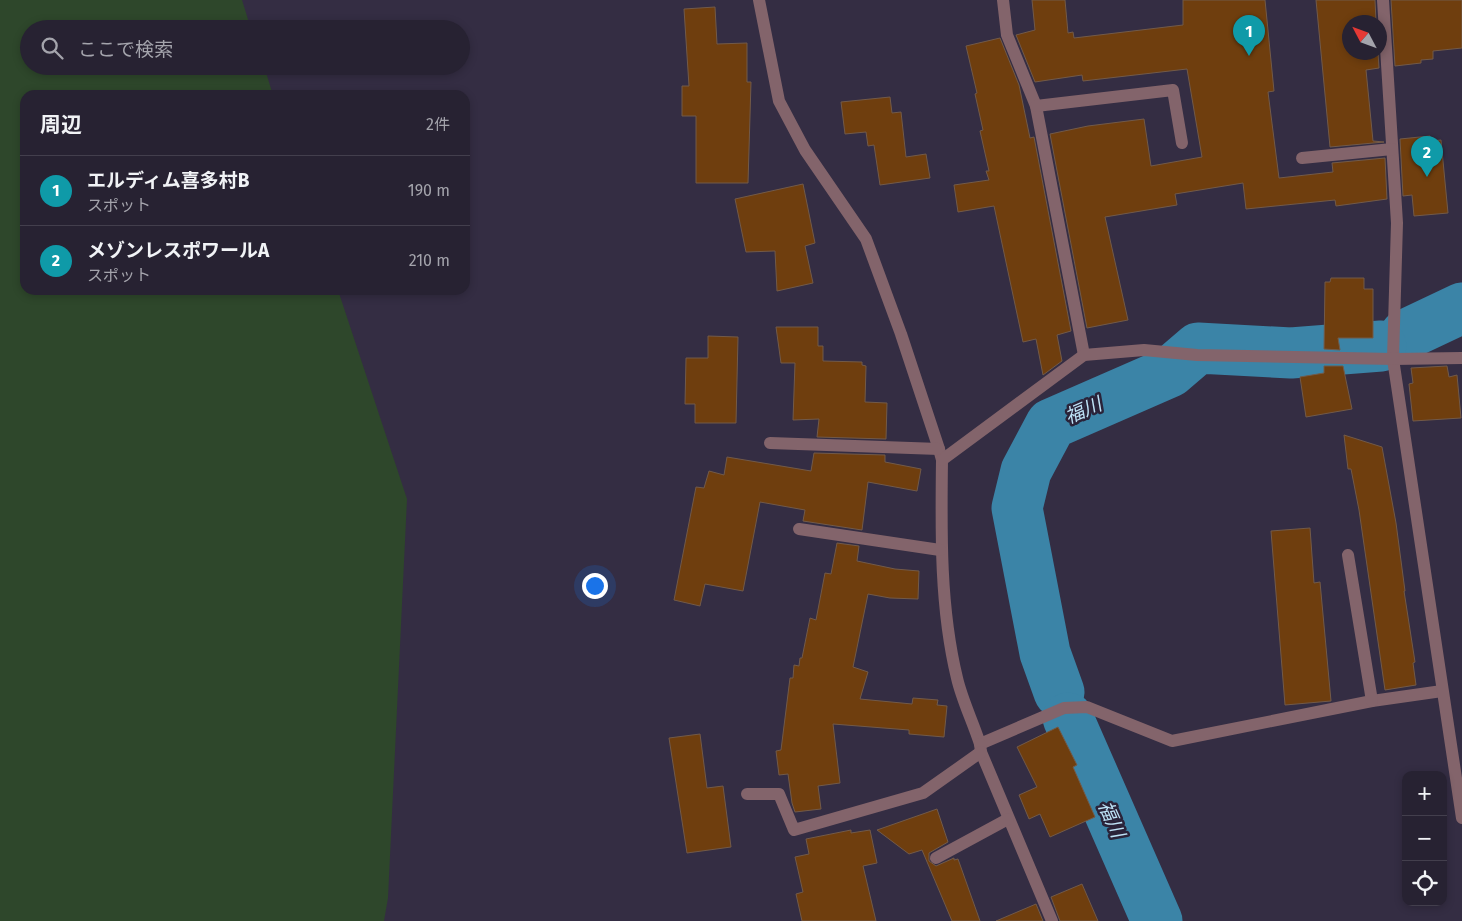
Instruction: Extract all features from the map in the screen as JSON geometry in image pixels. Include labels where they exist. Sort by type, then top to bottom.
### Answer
[{"type":"street","points":[[759,0],[779,101],[805,150],[866,239],[901,334],[940,455],[940,550],[957,679],[1008,819],[1052,921]]},
{"type":"street","points":[[1003,0],[1007,36],[1036,106],[1084,355]]},
{"type":"street","points":[[1383,0],[1397,223],[1393,359],[1462,818]]},
{"type":"street","points":[[1036,106],[1173,90],[1182,143]]},
{"type":"street","points":[[1302,158],[1392,149]]},
{"type":"street","points":[[770,443],[940,455],[1084,355],[1144,350],[1197,355],[1393,359],[1462,358]]},
{"type":"street","points":[[799,529],[940,550]]},
{"type":"street","points":[[1348,555],[1372,701]]},
{"type":"street","points":[[747,794],[780,794],[794,830],[923,793],[981,748],[1064,708],[1087,707],[1172,741],[1372,701],[1442,691]]},
{"type":"street","points":[[936,858],[1008,819]]},
{"type":"green space","points":[[0,0],[242,0],[248,20],[20,20],[20,75],[267,75],[271,90],[20,90],[20,295],[340,295],[407,499],[388,898],[384,921],[0,921]]},
{"type":"building","points":[[1032,0],[1065,0],[1068,33],[1073,32],[1074,38],[1183,25],[1183,0],[1265,0],[1274,91],[1268,92],[1279,178],[1333,172],[1332,163],[1385,158],[1387,199],[1336,206],[1335,200],[1246,209],[1243,183],[1175,194],[1177,205],[1105,217],[1128,320],[1087,328],[1050,134],[1088,126],[1144,119],[1151,166],[1202,157],[1187,69],[1083,81],[1082,75],[1035,82],[1016,35],[1035,30]]},
{"type":"building","points":[[1316,0],[1375,0],[1376,15],[1342,15],[1342,60],[1378,60],[1379,68],[1366,70],[1373,141],[1384,142],[1330,147]]},
{"type":"building","points":[[1391,0],[1462,0],[1462,48],[1433,51],[1433,59],[1421,60],[1421,63],[1395,66]]},
{"type":"building","points":[[715,7],[717,44],[747,43],[747,82],[751,82],[748,183],[696,183],[696,116],[682,116],[682,86],[689,86],[684,9]]},
{"type":"building","points":[[1000,38],[1019,85],[1030,138],[1034,137],[1071,331],[1057,335],[1062,361],[1043,375],[1036,339],[1023,342],[994,206],[958,212],[954,185],[989,180],[986,171],[989,171],[980,131],[983,130],[975,94],[977,93],[966,46]]},
{"type":"building","points":[[890,97],[892,113],[901,112],[906,157],[926,154],[930,178],[880,185],[874,145],[868,146],[866,132],[845,134],[841,102]]},
{"type":"building","points":[[1430,136],[1430,141],[1441,140],[1448,213],[1414,216],[1412,195],[1403,196],[1400,139]]},
{"type":"building","points":[[803,184],[815,243],[805,246],[813,283],[777,291],[775,251],[746,252],[735,199]]},
{"type":"building","points":[[1331,278],[1364,278],[1364,289],[1373,289],[1373,338],[1338,338],[1340,350],[1324,349],[1325,282],[1330,282]]},
{"type":"building","points":[[776,327],[818,327],[818,346],[823,346],[823,361],[862,362],[862,365],[866,366],[865,402],[887,403],[886,439],[817,437],[819,419],[793,420],[795,363],[781,363]]},
{"type":"building","points":[[708,336],[738,337],[736,423],[695,423],[695,404],[685,404],[686,358],[708,358]]},
{"type":"building","points":[[1324,366],[1343,366],[1352,409],[1306,417],[1300,377],[1324,373]]},
{"type":"building","points":[[1447,366],[1449,377],[1457,375],[1461,418],[1413,421],[1409,384],[1413,383],[1411,368]]},
{"type":"building","points":[[1344,435],[1382,447],[1396,523],[1415,662],[1413,663],[1416,685],[1385,690],[1359,510],[1351,469],[1348,469]]},
{"type":"building","points":[[814,453],[885,455],[885,462],[921,469],[917,491],[868,482],[862,530],[803,521],[805,510],[760,502],[743,591],[705,584],[700,606],[674,600],[696,487],[704,488],[709,471],[724,475],[727,457],[811,471]]},
{"type":"building","points":[[1310,528],[1314,583],[1320,582],[1331,701],[1285,705],[1271,531]]},
{"type":"building","points":[[837,543],[859,546],[857,561],[895,569],[919,571],[918,599],[890,598],[868,594],[853,667],[868,672],[860,699],[912,704],[913,698],[938,700],[937,705],[947,706],[944,737],[909,734],[909,730],[833,724],[840,783],[818,786],[821,809],[795,812],[788,774],[779,775],[776,751],[781,750],[790,678],[793,678],[794,665],[799,666],[800,658],[802,658],[810,618],[816,620],[825,573],[831,574]]},
{"type":"building","points":[[1058,727],[1077,765],[1073,767],[1095,817],[1050,837],[1040,814],[1029,819],[1019,795],[1037,787],[1017,747]]},
{"type":"building","points":[[700,734],[707,788],[723,786],[731,847],[687,853],[669,738]]},
{"type":"building","points":[[937,809],[948,842],[929,853],[929,861],[936,866],[954,858],[954,860],[958,859],[980,921],[952,921],[922,850],[909,854],[877,830]]},
{"type":"building","points":[[851,830],[851,833],[870,830],[877,863],[863,866],[876,921],[802,921],[796,894],[803,892],[795,857],[809,854],[806,839]]},
{"type":"building","points":[[1082,884],[1098,921],[1060,921],[1051,897]]},
{"type":"building","points":[[1036,904],[1043,921],[996,921]]},
{"type":"waterway","name":"福川","points":[[1405,335],[1462,308]]},
{"type":"waterway","name":"福川","points":[[1059,692],[1045,653],[1017,508],[1026,471],[1051,424],[1170,372],[1198,348],[1291,353],[1381,346]]},
{"type":"waterway","name":"福川","points":[[1068,718],[1157,921]]},
{"type":"place","name":"エルディム喜多村B","points":[[1249,56]]},
{"type":"place","name":"メゾンレスポワールA","points":[[1427,177]]}]
